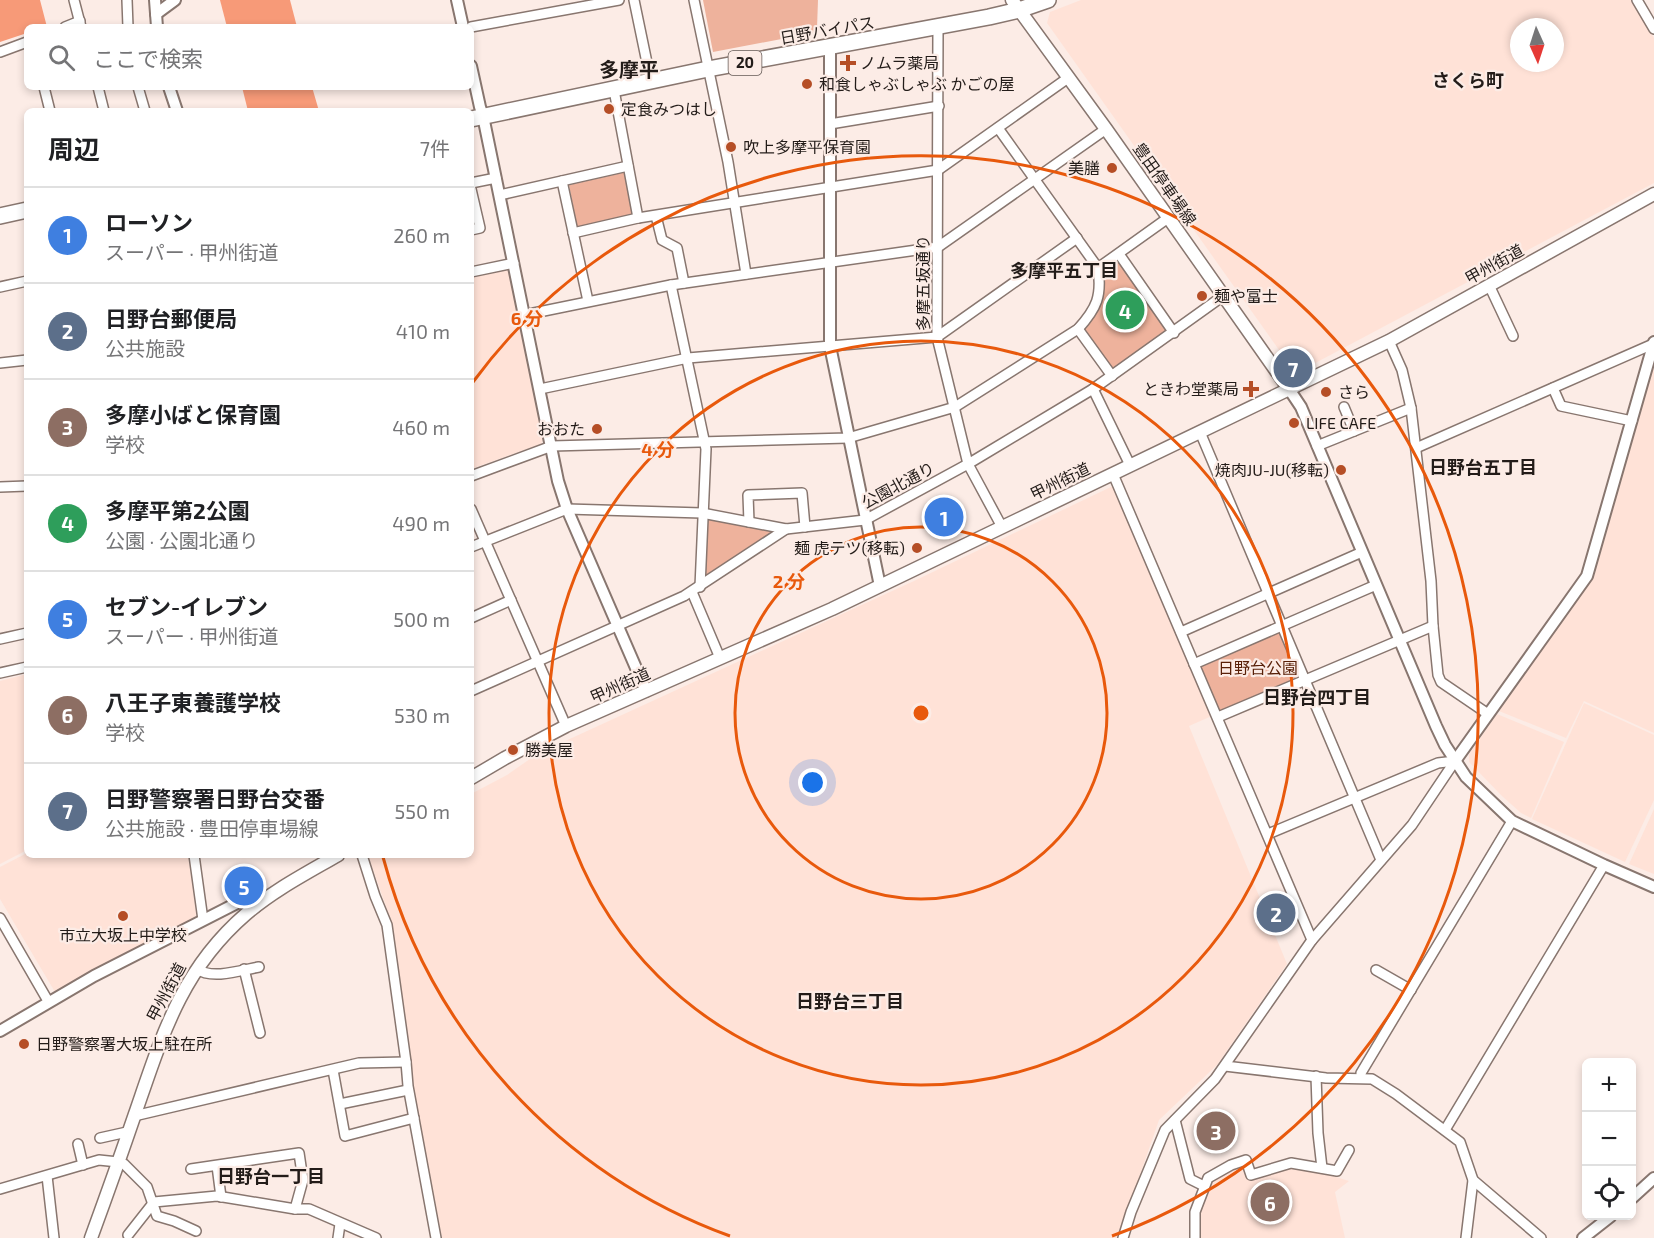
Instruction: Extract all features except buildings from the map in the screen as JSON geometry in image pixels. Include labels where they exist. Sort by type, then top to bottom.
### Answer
[{"type":"highway","name":"日野バイパス","points":[[477,118],[708,69],[938,27],[1016,5],[1048,0]]},
{"type":"highway","points":[[0,216],[24,211]]},
{"type":"highway","points":[[0,226],[24,221]]},
{"type":"main road","name":"豊田停車場線","points":[[1016,5],[1289,389]]},
{"type":"main road","name":"甲州街道","points":[[474,776],[566,726],[832,609],[1389,341],[1654,194]]},
{"type":"main road","name":"甲州街道","points":[[91,1238],[162,1035],[182,993],[197,969],[222,938],[255,907],[284,886],[333,858]]},
{"type":"street","points":[[74,0],[80,24]]},
{"type":"street","points":[[127,0],[128,24]]},
{"type":"street","points":[[156,0],[158,24]]},
{"type":"street","points":[[156,14],[175,0]]},
{"type":"street","points":[[458,0],[462,24]]},
{"type":"street","points":[[474,26],[619,0]]},
{"type":"street","points":[[634,0],[651,82]]},
{"type":"street","points":[[694,0],[736,203],[746,274]]},
{"type":"street","points":[[1637,0],[1654,29]]},
{"type":"street","name":"多摩五坂通り","points":[[938,27],[937,337],[968,464],[1002,527]]},
{"type":"street","points":[[0,52],[24,43]]},
{"type":"street","points":[[830,48],[830,346],[880,586]]},
{"type":"street","points":[[573,233],[638,219],[938,170],[1068,78]]},
{"type":"street","points":[[474,80],[480,107],[477,118],[500,195],[558,481],[567,509],[646,691]]},
{"type":"street","points":[[45,90],[49,108]]},
{"type":"street","points":[[99,90],[103,108]]},
{"type":"street","points":[[139,90],[144,108]]},
{"type":"street","points":[[171,90],[176,108]]},
{"type":"street","points":[[614,90],[638,219]]},
{"type":"street","points":[[830,124],[939,106]]},
{"type":"street","points":[[474,475],[552,446],[848,438],[955,407],[1078,329],[1089,318],[1098,302],[1100,285],[1098,268],[998,128]]},
{"type":"street","points":[[524,315],[671,285],[938,247],[1106,129]]},
{"type":"street","points":[[500,195],[628,166]]},
{"type":"street","points":[[474,182],[496,178]]},
{"type":"street","points":[[562,181],[588,301]]},
{"type":"street","points":[[474,202],[480,228],[474,229]]},
{"type":"street","points":[[656,216],[662,240],[676,248],[684,283]]},
{"type":"street","points":[[1098,268],[1168,218]]},
{"type":"street","points":[[540,389],[688,358],[937,337],[1077,238]]},
{"type":"street","points":[[1119,254],[1174,333]]},
{"type":"street","points":[[474,271],[514,263]]},
{"type":"street","points":[[0,287],[24,282]]},
{"type":"street","points":[[671,285],[705,443],[696,589],[720,658]]},
{"type":"street","points":[[1489,285],[1513,336]]},
{"type":"street","name":"公園北通り","points":[[474,546],[567,509],[702,513],[786,529],[866,520],[968,464],[1093,389],[1223,296]]},
{"type":"street","points":[[1078,329],[1112,376]]},
{"type":"street","points":[[1389,341],[1402,370],[1411,408],[1431,581],[1438,675],[1441,682],[1488,714]]},
{"type":"street","points":[[1416,448],[1654,343]]},
{"type":"street","points":[[1123,1238],[1131,1212],[1166,1130],[1225,1066],[1312,940],[1412,825],[1587,576],[1654,343]]},
{"type":"street","points":[[0,363],[24,360]]},
{"type":"street","points":[[1553,388],[1561,405],[1632,421]]},
{"type":"street","points":[[1093,389],[1130,465]]},
{"type":"street","points":[[1289,389],[1301,407],[1436,726],[1455,761],[1467,777],[1512,821],[1654,887]]},
{"type":"street","points":[[1344,407],[1354,431]]},
{"type":"street","points":[[1317,446],[1411,408]]},
{"type":"street","points":[[1200,432],[1381,860]]},
{"type":"street","points":[[1113,474],[1312,940]]},
{"type":"street","points":[[0,487],[24,486]]},
{"type":"street","points":[[749,522],[748,495],[802,493],[805,527]]},
{"type":"street","points":[[474,516],[566,726]]},
{"type":"street","points":[[474,689],[618,626],[696,589],[786,529]]},
{"type":"street","points":[[1181,632],[1362,552]]},
{"type":"street","points":[[1194,664],[1376,585]]},
{"type":"street","points":[[474,617],[511,600]]},
{"type":"street","points":[[1218,717],[1433,626]]},
{"type":"street","points":[[0,639],[24,634]]},
{"type":"street","points":[[0,673],[24,669]]},
{"type":"street","points":[[1268,834],[1438,763],[1455,761]]},
{"type":"street","points":[[1361,1078],[1361,1073],[1512,821]]},
{"type":"street","points":[[194,858],[203,920]]},
{"type":"street","points":[[363,858],[387,925],[408,1090],[436,1238]]},
{"type":"street","points":[[1444,1130],[1604,865]]},
{"type":"street","points":[[0,1031],[48,1001],[237,903],[245,902],[255,907]]},
{"type":"street","points":[[0,918],[48,1001]]},
{"type":"street","points":[[197,969],[215,974],[259,967]]},
{"type":"street","points":[[244,969],[260,1033]]},
{"type":"street","points":[[1376,970],[1411,990]]},
{"type":"street","points":[[134,1116],[359,1063],[406,1062]]},
{"type":"street","points":[[1225,1066],[1242,1070],[1376,1081],[1460,1142],[1473,1180],[1466,1238]]},
{"type":"street","points":[[333,1070],[345,1136],[414,1118]]},
{"type":"street","points":[[1316,1076],[1322,1168]]},
{"type":"street","points":[[340,1104],[408,1090]]},
{"type":"street","points":[[1175,1120],[1190,1179],[1204,1186]]},
{"type":"street","points":[[100,1138],[127,1132]]},
{"type":"street","points":[[78,1144],[83,1165]]},
{"type":"street","points":[[1195,1238],[1195,1212],[1208,1178],[1246,1160],[1251,1175],[1291,1163],[1337,1171],[1349,1150]]},
{"type":"street","points":[[191,1169],[299,1153],[303,1180],[296,1209]]},
{"type":"street","points":[[0,1189],[99,1160],[118,1162],[124,1164],[147,1187],[157,1216],[196,1231]]},
{"type":"street","points":[[217,1166],[221,1197]]},
{"type":"street","points":[[47,1176],[54,1238]]},
{"type":"street","points":[[1636,1194],[1654,1178]]},
{"type":"street","points":[[1473,1180],[1541,1238]]},
{"type":"street","points":[[128,1235],[154,1202],[221,1197],[309,1209],[376,1238]]},
{"type":"street","points":[[1583,1238],[1605,1220]]},
{"type":"street","points":[[338,1238],[340,1224]]},
{"type":"shaded area","points":[[0,0],[40,0],[46,24],[24,24],[24,34],[0,42]]},
{"type":"shaded area","points":[[220,0],[290,0],[296,24],[226,24]]},
{"type":"shaded area","points":[[1081,0],[1631,0],[1654,38],[1654,183],[1304,369],[1298,360],[1289,364],[1047,23],[1050,12]]},
{"type":"shaded area","points":[[243,90],[313,90],[318,108],[247,108]]},
{"type":"shaded area","points":[[510,268],[544,438],[541,444],[474,468],[474,275]]},
{"type":"shaded area","points":[[1654,364],[1654,733],[1584,701],[1566,738],[1499,711],[1594,576]]},
{"type":"shaded area","points":[[1115,485],[1214,715],[1189,726],[1287,964],[1217,1065],[1159,1120],[1118,1238],[442,1238],[413,1085],[392,924],[369,858],[474,858],[474,792],[507,775],[537,754],[914,581]]},
{"type":"shaded area","points":[[24,675],[24,852],[0,864],[0,681]]},
{"type":"shaded area","points":[[1584,703],[1654,735],[1654,800],[1625,862],[1532,819]]},
{"type":"shaded area","points":[[1497,714],[1564,742],[1531,818],[1521,813],[1502,796],[1469,762],[1469,754]]},
{"type":"shaded area","points":[[1654,809],[1654,874],[1629,864]]},
{"type":"shaded area","points":[[24,855],[24,858],[188,858],[195,920],[55,992],[0,899],[0,867]]},
{"type":"shaded area","points":[[1244,1165],[1249,1180],[1290,1168],[1320,1172],[1349,1181],[1335,1192],[1345,1238],[1200,1238],[1199,1213],[1210,1180]]},
{"type":"green space","points":[[703,0],[818,0],[817,28],[813,33],[713,52]]},
{"type":"green space","points":[[626,172],[634,215],[577,227],[569,185]]},
{"type":"green space","points":[[1119,254],[1174,333],[1112,376],[1078,329],[1098,302],[1098,268]]},
{"type":"green space","points":[[707,519],[777,532],[705,578]]},
{"type":"green space","name":"日野台公園","points":[[1282,625],[1305,679],[1221,715],[1199,662]]},
{"type":"place","name":"ノムラ薬局","points":[[848,63]]},
{"type":"place","name":"和食しゃぶしゃぶ かごの屋","points":[[807,84]]},
{"type":"place","name":"定食みつはし","points":[[609,109]]},
{"type":"place","name":"吹上多摩平保育園","points":[[731,147]]},
{"type":"place","name":"美膳","points":[[1112,168]]},
{"type":"place","name":"麺や富士","points":[[1202,296]]},
{"type":"place","name":"多摩平第2公園","points":[[1125,310]]},
{"type":"place","name":"日野警察署日野台交番","points":[[1293,368]]},
{"type":"place","name":"ときわ堂薬局","points":[[1251,389]]},
{"type":"place","name":"さら","points":[[1326,392]]},
{"type":"place","name":"LIFE CAFE","points":[[1294,423]]},
{"type":"place","name":"おおた","points":[[597,429]]},
{"type":"place","name":"焼肉JU-JU(移転)","points":[[1341,470]]},
{"type":"place","name":"ローソン","points":[[944,517]]},
{"type":"place","name":"麺 虎テツ(移転)","points":[[917,548]]},
{"type":"place","name":"勝美屋","points":[[513,750]]},
{"type":"place","name":"セブン-イレブン","points":[[244,886]]},
{"type":"place","name":"日野台郵便局","points":[[1276,913]]},
{"type":"place","name":"市立大坂上中学校","points":[[123,916]]},
{"type":"place","name":"日野警察署大坂上駐在所","points":[[24,1044]]},
{"type":"place","name":"多摩小ばと保育園","points":[[1216,1131]]},
{"type":"place","name":"八王子東養護学校","points":[[1270,1202]]},
{"type":"district","name":"多摩平","points":[[629,70]]},
{"type":"district","name":"さくら町","points":[[1468,81]]},
{"type":"district","name":"多摩平五丁目","points":[[1064,271]]},
{"type":"district","name":"日野台五丁目","points":[[1483,468]]},
{"type":"district","name":"日野台四丁目","points":[[1317,698]]},
{"type":"district","name":"日野台三丁目","points":[[850,1002]]},
{"type":"district","name":"日野台一丁目","points":[[271,1177]]}]
